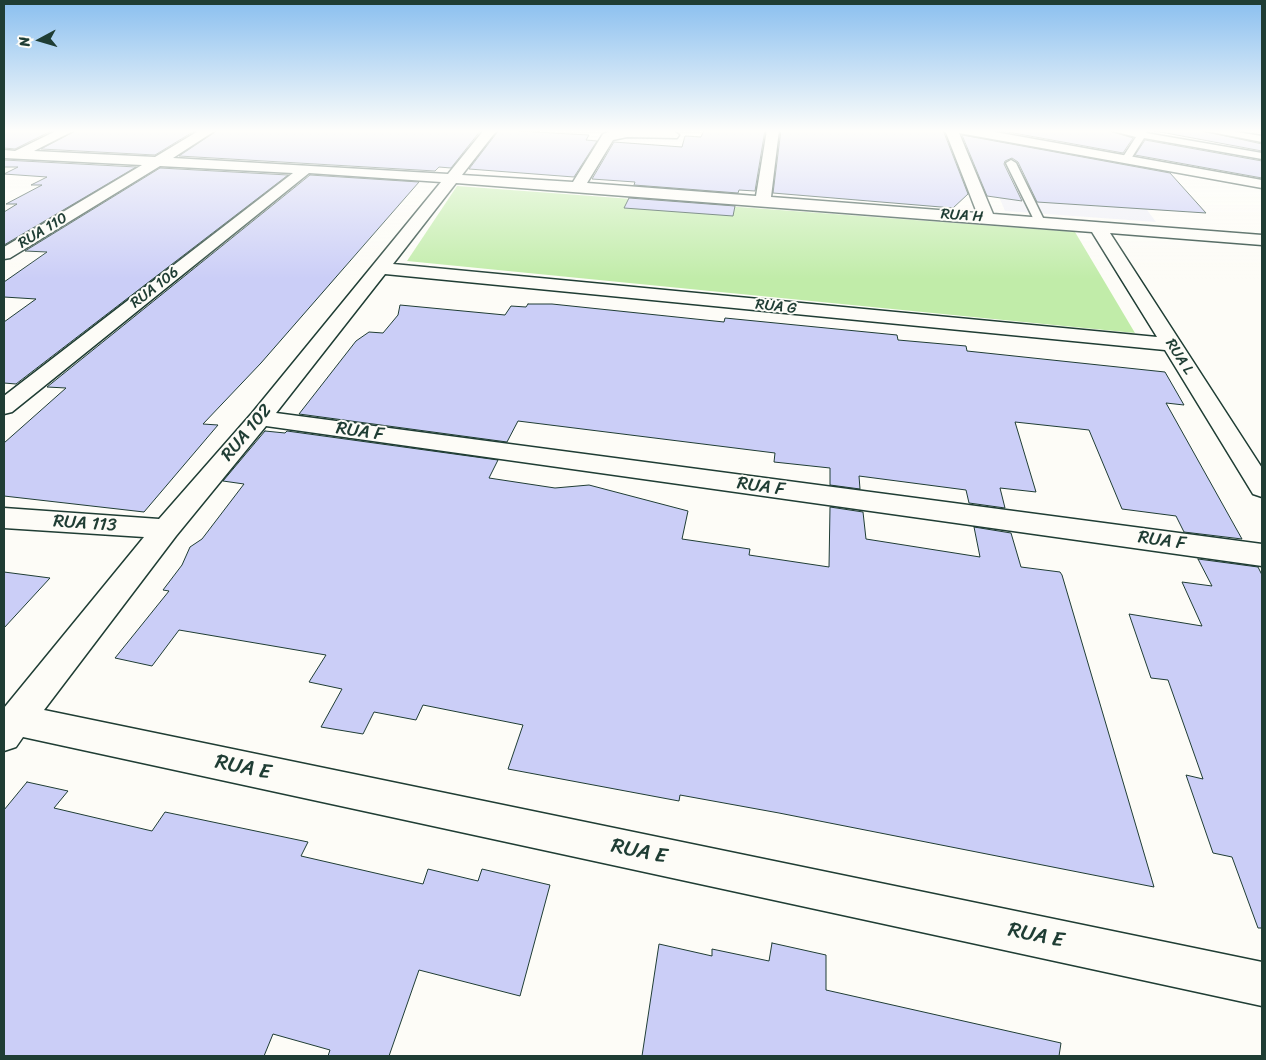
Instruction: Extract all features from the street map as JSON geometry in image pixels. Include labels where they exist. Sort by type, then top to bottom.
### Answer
[{"type":"street","name":"RUA 110","points":[[4,254],[127,179]]},
{"type":"street","name":"RUA 106","points":[[4,406],[293,179]]},
{"type":"street","name":"RUA 102","points":[[10,727],[166,529],[260,418],[452,179]]},
{"type":"street","name":"RUA H","points":[[473,179],[1262,240]]},
{"type":"street","points":[[578,187],[583,179]]},
{"type":"street","points":[[763,202],[766,179]]},
{"type":"street","points":[[972,179],[988,218]]},
{"type":"street","points":[[1236,179],[1262,184]]},
{"type":"street","name":"RUA L","points":[[1097,226],[1262,488]]},
{"type":"street","name":"RUA G","points":[[380,268],[1172,345]]},
{"type":"street","name":"RUA F","points":[[260,418],[1262,555]]},
{"type":"street","name":"RUA 113","points":[[4,518],[166,529]]},
{"type":"street","name":"RUA E","points":[[10,727],[1262,984]]},
{"type":"lane","points":[[1019,179],[1040,222]]},
{"type":"shaded area","points":[[992,179],[1124,179],[1156,222],[1005,211]]},
{"type":"green space","points":[[457,186],[1075,232],[1135,333],[407,261]]},
{"type":"building","points":[[42,179],[115,179],[4,245],[4,212],[17,204],[6,204],[42,185],[31,185]]},
{"type":"building","points":[[141,179],[282,179],[16,384],[4,383],[4,322],[36,299],[4,297],[4,282],[47,252],[25,251]]},
{"type":"building","points":[[304,179],[380,179],[419,182],[261,363],[203,424],[218,425],[144,512],[4,496],[4,443],[66,388],[47,387]]},
{"type":"building","points":[[599,179],[757,179],[755,191],[739,190],[738,193],[634,185],[635,182]]},
{"type":"building","points":[[775,179],[962,179],[968,194],[953,208],[773,193]]},
{"type":"building","points":[[980,179],[1012,179],[1022,201],[987,196]]},
{"type":"building","points":[[1026,179],[1176,179],[1206,213],[1037,202]]},
{"type":"building","points":[[629,198],[735,206],[733,216],[624,208]]},
{"type":"building","points":[[528,304],[552,304],[724,322],[725,318],[897,335],[898,340],[966,346],[967,351],[1165,372],[1184,405],[1166,403],[1242,539],[1184,532],[1176,516],[1122,509],[1089,430],[1015,422],[1036,492],[1000,488],[1005,508],[969,503],[966,490],[859,476],[860,489],[830,485],[830,468],[774,462],[775,453],[518,421],[507,442],[299,414],[356,341],[369,332],[383,333],[398,315],[400,305],[505,315],[511,306],[526,307]]},
{"type":"building","points":[[265,431],[285,433],[287,431],[498,460],[489,478],[555,488],[589,485],[688,511],[682,539],[750,549],[749,555],[829,567],[830,507],[863,512],[866,539],[980,557],[974,527],[1011,533],[1021,567],[1060,572],[1062,575],[1154,887],[779,813],[680,795],[679,801],[508,769],[523,725],[423,705],[416,720],[374,712],[363,734],[321,727],[342,689],[309,682],[326,655],[179,630],[152,666],[115,658],[169,591],[163,590],[182,565],[190,547],[202,539],[244,484],[223,481]]},
{"type":"building","points":[[1198,559],[1258,567],[1262,575],[1262,928],[1258,928],[1232,857],[1213,853],[1186,775],[1203,779],[1168,680],[1151,678],[1129,614],[1202,626],[1182,582],[1212,586]]},
{"type":"building","points":[[4,572],[50,578],[4,628]]},
{"type":"building","points":[[27,782],[68,791],[54,808],[152,831],[165,812],[308,842],[301,856],[423,884],[428,869],[478,881],[482,869],[550,885],[520,996],[419,970],[389,1056],[328,1056],[330,1050],[273,1034],[264,1056],[4,1056],[4,810]]},
{"type":"building","points":[[772,943],[826,955],[826,990],[1061,1043],[1059,1056],[642,1056],[659,944],[712,956],[712,949],[769,961]]}]
